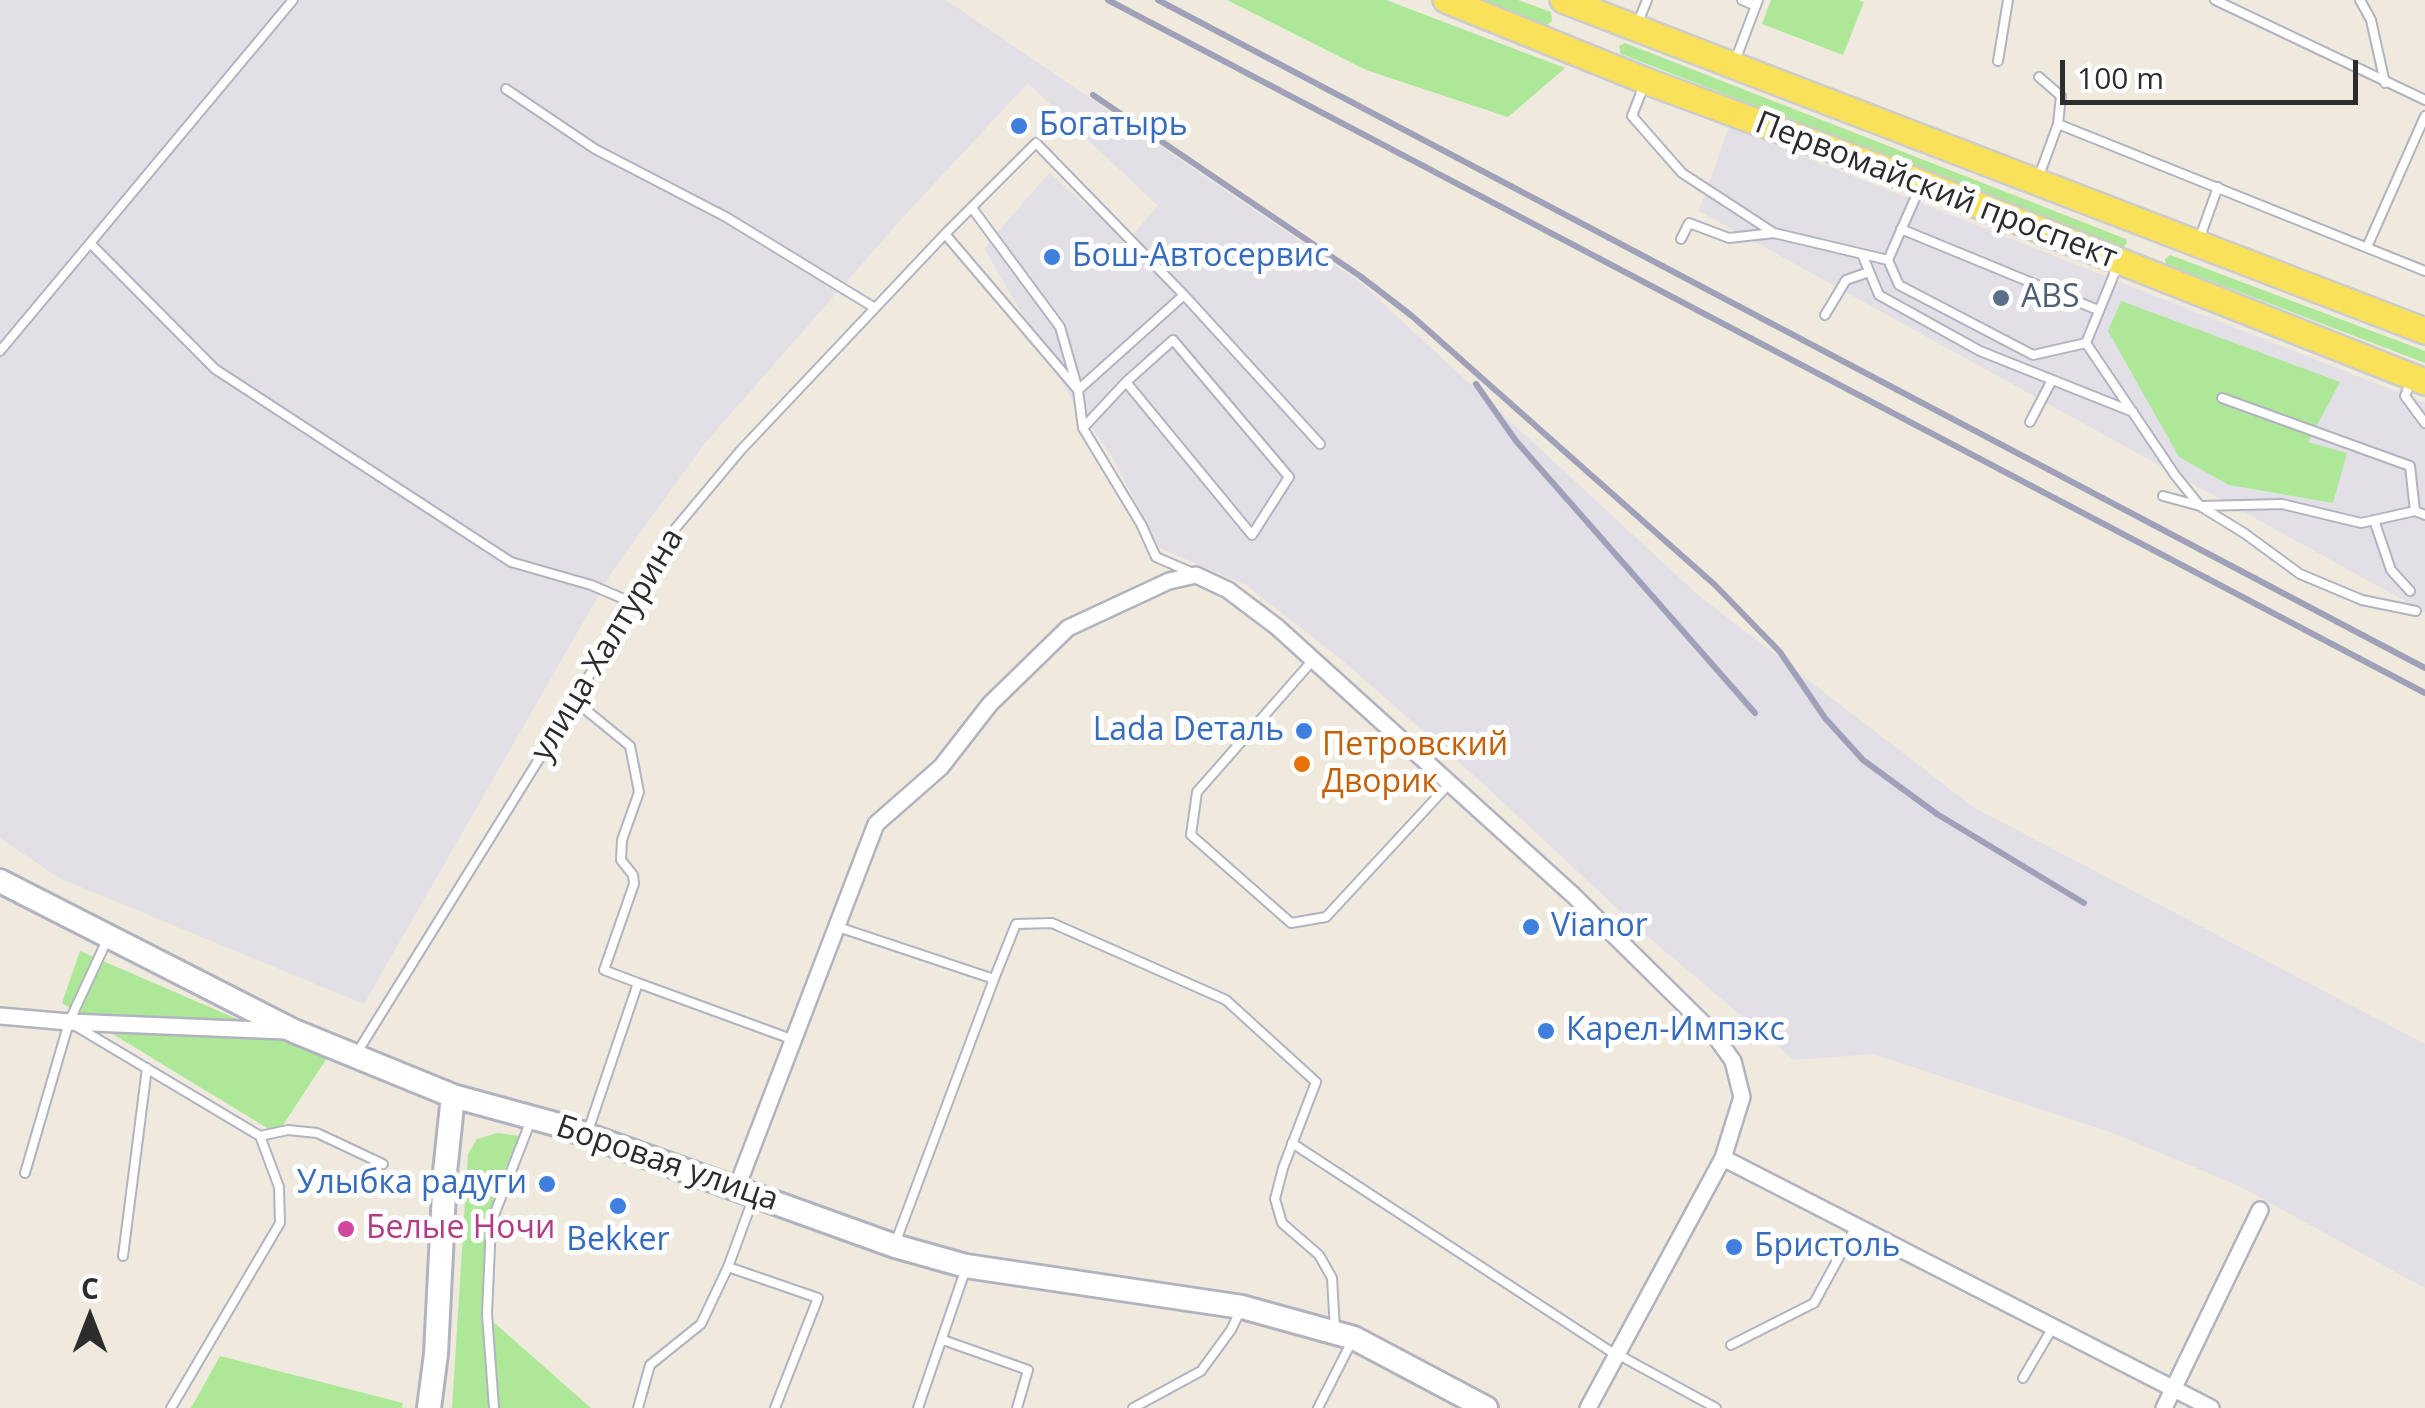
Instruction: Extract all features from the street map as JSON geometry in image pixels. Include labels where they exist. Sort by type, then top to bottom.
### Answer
[{"type":"main road","name":"Первомайский проспект","points":[[1446,0],[2419,380]]},
{"type":"main road","name":"Первомайский проспект","points":[[1563,0],[2425,330]]},
{"type":"main road","points":[[1582,55],[1597,14]]},
{"type":"main road","points":[[2130,265],[2156,226]]},
{"type":"main road","points":[[0,881],[294,1031]]},
{"type":"main road","name":"Боровая улица","points":[[294,1031],[453,1096],[587,1134],[894,1246],[966,1266],[1242,1307],[1345,1335],[1486,1408]]},
{"type":"main road","points":[[429,1408],[453,1096]]},
{"type":"street","points":[[746,1191],[794,1040],[876,824],[941,767],[990,704],[1068,628],[1169,581],[1196,575],[1228,590],[1313,660],[1573,895],[1713,1033],[1733,1061],[1742,1096],[1723,1158],[1588,1408]]},
{"type":"street","name":"Боровая улица","points":[[0,1016],[294,1031]]},
{"type":"street","points":[[1723,1158],[2211,1408]]},
{"type":"street","points":[[2164,1408],[2260,1210]]},
{"type":"lane","points":[[0,351],[292,0]]},
{"type":"lane","points":[[1635,29],[1647,0]]},
{"type":"lane","points":[[1733,68],[1757,3],[1742,0]]},
{"type":"lane","points":[[1998,61],[2008,0]]},
{"type":"lane","points":[[2214,0],[2425,100]]},
{"type":"lane","points":[[2360,0],[2371,20],[2385,83]]},
{"type":"lane","points":[[2038,180],[2058,124],[2061,96],[2039,78]]},
{"type":"lane","points":[[1646,81],[1632,116],[1682,174],[1774,233],[1888,260]]},
{"type":"lane","points":[[506,89],[595,149],[726,217],[875,308]]},
{"type":"lane","points":[[2367,247],[2425,116]]},
{"type":"lane","points":[[2058,124],[2425,271]]},
{"type":"lane","name":"улица Халтурина","points":[[355,1054],[575,701],[664,542],[741,450],[1036,143],[1184,295]]},
{"type":"lane","points":[[1922,183],[1888,260],[1899,285],[2032,355],[2086,343]]},
{"type":"lane","points":[[2198,242],[2218,188]]},
{"type":"lane","points":[[972,208],[1060,328],[1078,390],[1083,428],[1156,556],[1196,575]]},
{"type":"lane","points":[[1680,239],[1688,223],[1729,238],[1774,233]]},
{"type":"lane","points":[[1902,229],[2098,310]]},
{"type":"lane","points":[[945,234],[1078,390]]},
{"type":"lane","points":[[90,243],[215,370],[512,562],[591,585],[630,602]]},
{"type":"lane","points":[[1862,254],[1878,295],[1980,351],[2132,412]]},
{"type":"lane","points":[[2086,343],[2098,310],[2130,265]]},
{"type":"lane","points":[[1826,315],[1846,280],[1870,272]]},
{"type":"lane","points":[[1078,390],[1184,295],[1320,444]]},
{"type":"lane","points":[[1083,428],[1126,382],[1173,340],[1289,478],[1252,535],[1126,382]]},
{"type":"lane","points":[[2086,343],[2200,506]]},
{"type":"lane","points":[[2030,422],[2052,380]]},
{"type":"lane","points":[[2419,380],[2405,396],[2425,423]]},
{"type":"lane","points":[[2222,398],[2410,466],[2416,510]]},
{"type":"lane","points":[[2163,496],[2200,506],[2300,574],[2362,600],[2416,612]]},
{"type":"lane","points":[[2200,506],[2282,504],[2361,523],[2416,510],[2425,515]]},
{"type":"lane","points":[[2374,520],[2391,570],[2410,591]]},
{"type":"lane","points":[[1313,660],[1197,792],[1191,835],[1291,923],[1326,917],[1450,784]]},
{"type":"lane","points":[[575,701],[630,746],[639,792],[622,840],[622,860],[633,875],[634,884],[604,970],[794,1040]]},
{"type":"lane","points":[[894,1246],[1016,924],[1052,923],[1226,1000],[1316,1082],[1275,1199],[1282,1223],[1319,1256],[1332,1278],[1345,1335],[1318,1408]]},
{"type":"lane","points":[[838,927],[994,979]]},
{"type":"lane","points":[[25,1173],[69,1022],[109,936]]},
{"type":"lane","points":[[587,1134],[638,983]]},
{"type":"lane","points":[[69,1022],[260,1136],[280,1187],[280,1223],[172,1408]]},
{"type":"lane","points":[[123,1256],[148,1068]]},
{"type":"lane","points":[[494,1408],[487,1314],[491,1223],[532,1117]]},
{"type":"lane","points":[[260,1136],[288,1130],[318,1133],[383,1164]]},
{"type":"lane","points":[[1292,1143],[1616,1354],[1716,1408]]},
{"type":"lane","points":[[638,1408],[650,1365],[701,1324],[728,1267],[746,1191]]},
{"type":"lane","points":[[1731,1346],[1814,1304],[1855,1228]]},
{"type":"lane","points":[[918,1408],[966,1266]]},
{"type":"lane","points":[[728,1267],[818,1298],[775,1408]]},
{"type":"lane","points":[[1133,1408],[1201,1371],[1231,1330],[1242,1307]]},
{"type":"lane","points":[[2023,1378],[2053,1327]]},
{"type":"lane","points":[[943,1340],[1028,1370],[1016,1408]]},
{"type":"shaded area","points":[[0,0],[946,0],[1361,283],[1698,595],[1973,807],[2425,1044],[2425,1288],[2239,1186],[2113,1133],[1873,1054],[1794,1060],[1646,935],[1478,779],[1343,661],[1246,585],[1160,548],[1111,455],[1072,400],[984,248],[1049,173],[1127,241],[1158,206],[1028,83],[904,216],[705,443],[613,570],[364,1004],[59,878],[0,838]]},
{"type":"shaded area","points":[[1729,127],[2425,403],[2425,612],[1699,211]]},
{"type":"green space","points":[[1227,0],[1386,0],[1565,68],[1508,117],[1366,70]]},
{"type":"green space","points":[[1478,0],[1518,0],[1551,12],[1552,21],[1545,26]]},
{"type":"green space","points":[[1771,0],[1864,2],[1843,55],[1762,24]]},
{"type":"green space","points":[[1625,43],[2126,239],[2127,243],[2123,248],[1621,54],[1619,46]]},
{"type":"green space","points":[[2170,255],[2425,351],[2425,363],[2166,264]]},
{"type":"green space","points":[[2121,301],[2340,382],[2308,442],[2347,453],[2333,503],[2229,485],[2179,457],[2108,331]]},
{"type":"green space","points":[[80,951],[327,1058],[277,1134],[62,1003]]},
{"type":"green space","points":[[498,1133],[519,1136],[494,1195],[482,1312],[591,1408],[452,1408],[468,1154],[477,1139]]},
{"type":"green space","points":[[220,1356],[403,1403],[402,1408],[191,1408]]},
{"type":"railway","points":[[1108,0],[2425,693]]},
{"type":"railway","points":[[1158,0],[2425,668]]},
{"type":"railway","points":[[1093,95],[1360,276],[1412,316],[1715,585],[1780,652],[1825,718],[1863,760],[1937,814],[2084,903]]},
{"type":"railway","points":[[1476,384],[1516,441],[1755,713]]},
{"type":"place","name":"Богатырь","points":[[1019,126]]},
{"type":"place","name":"Бош-Автосервис","points":[[1052,257]]},
{"type":"place","name":"ABS","points":[[2001,298]]},
{"type":"place","name":"Lada Dеталь","points":[[1304,731]]},
{"type":"place","name":"Петровский Дворик","points":[[1302,764]]},
{"type":"place","name":"Vianor","points":[[1531,927]]},
{"type":"place","name":"Карел-Импэкс","points":[[1546,1031]]},
{"type":"place","name":"Улыбка радуги","points":[[547,1184]]},
{"type":"place","name":"Bekker","points":[[618,1206]]},
{"type":"place","name":"Белые Ночи","points":[[346,1229]]},
{"type":"place","name":"Бристоль","points":[[1734,1247]]}]
